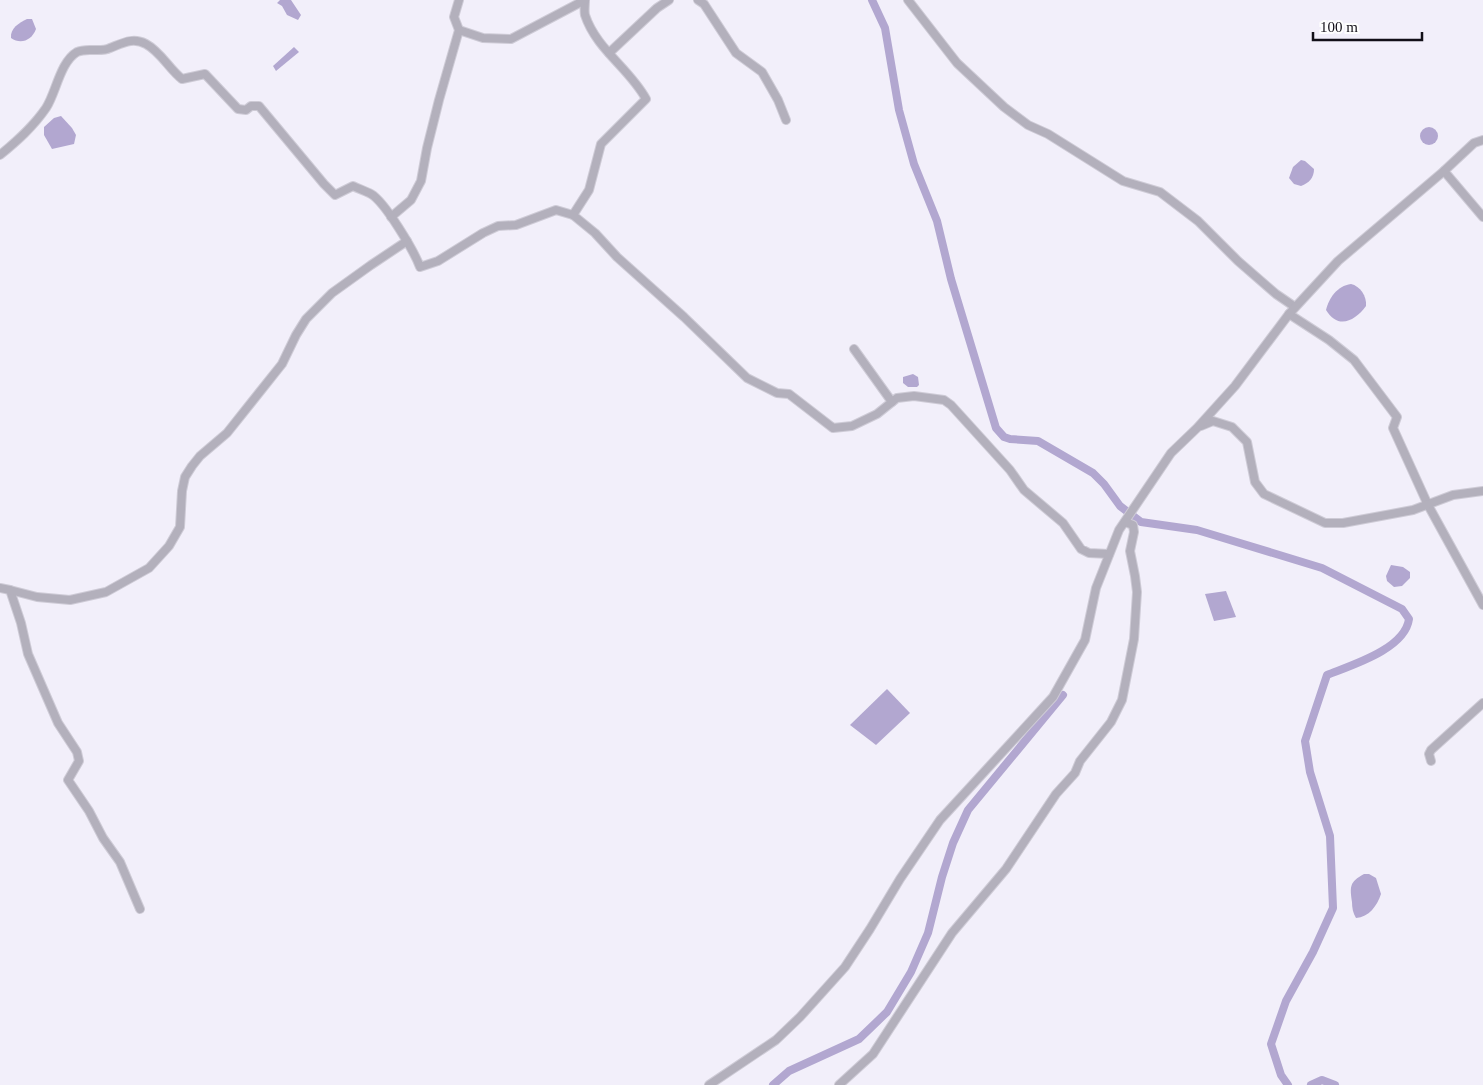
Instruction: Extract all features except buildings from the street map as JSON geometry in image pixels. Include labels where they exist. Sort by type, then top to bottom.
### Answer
[{"type":"street","points":[[391,217],[411,200],[421,181],[439,100],[459,30],[454,17],[459,0]]},
{"type":"street","points":[[459,30],[483,38],[511,39],[585,0]]},
{"type":"street","points":[[574,215],[589,190],[601,144],[646,99],[623,67],[594,34],[584,14],[585,0]]},
{"type":"street","points":[[609,53],[657,8],[670,0]]},
{"type":"street","points":[[698,0],[704,4],[736,53],[762,72],[778,100],[786,120]]},
{"type":"street","points":[[908,0],[957,63],[1004,107],[1028,124],[1048,134],[1123,181],[1160,192],[1198,221],[1238,261],[1295,308]]},
{"type":"street","points":[[0,155],[24,134],[46,108],[67,61],[77,52],[90,49],[108,49],[126,41],[135,40],[148,45],[182,79],[205,74],[238,109],[246,110],[251,106],[259,106],[335,195],[353,186],[373,195],[407,241],[420,267],[438,261],[498,226],[516,225],[556,210],[574,215],[747,378],[777,393],[789,394],[833,428],[852,426],[877,414],[897,398],[914,396],[944,400],[951,404],[1010,470],[1024,490],[1063,524],[1081,549],[1088,553],[1109,554]]},
{"type":"street","points":[[709,1085],[752,1058],[776,1040],[800,1017],[845,967],[900,879],[940,820],[1053,696],[1085,640],[1096,588],[1118,530],[1171,453],[1197,428],[1235,386],[1289,314],[1338,261],[1474,143],[1483,140]]},
{"type":"street","points":[[1444,171],[1483,217]]},
{"type":"street","points":[[0,588],[37,597],[70,600],[106,592],[149,568],[169,546],[180,527],[182,491],[185,477],[200,456],[227,433],[282,364],[306,319],[332,293],[371,264],[407,241]]},
{"type":"street","points":[[1289,314],[1329,340],[1354,360],[1397,417],[1393,428],[1428,504],[1483,605]]},
{"type":"street","points":[[854,349],[892,402]]},
{"type":"street","points":[[1197,428],[1213,421],[1232,427],[1246,442],[1254,482],[1264,494],[1325,523],[1343,523],[1404,512],[1453,495],[1483,491]]},
{"type":"street","points":[[839,1085],[873,1054],[952,934],[1006,869],[1056,794],[1076,773],[1085,755],[1111,722],[1122,700],[1134,640],[1137,608],[1135,576],[1130,551],[1134,532],[1132,526],[1125,522]]},
{"type":"street","points":[[10,590],[21,623],[28,654],[58,723],[77,752],[79,761],[68,780],[89,811],[103,838],[120,862],[140,909]]},
{"type":"street","points":[[1431,761],[1429,754],[1431,750],[1483,703]]},
{"type":"shaded area","points":[[280,0],[291,0],[301,15],[298,20],[287,15],[282,6],[277,3]]},
{"type":"shaded area","points":[[27,19],[32,19],[36,29],[32,36],[22,41],[11,38],[12,31],[18,24]]},
{"type":"shaded area","points":[[294,47],[299,52],[276,71],[273,66]]},
{"type":"shaded area","points":[[61,116],[76,135],[74,144],[52,149],[44,135],[44,127],[54,118]]},
{"type":"shaded area","points":[[1429,127],[1435,130],[1438,136],[1435,142],[1429,145],[1423,142],[1420,136],[1423,130]]},
{"type":"shaded area","points":[[1301,160],[1314,169],[1310,180],[1301,186],[1294,184],[1289,178],[1293,167]]},
{"type":"shaded area","points":[[1351,284],[1362,292],[1366,306],[1352,319],[1346,321],[1336,320],[1326,310],[1329,301],[1334,293],[1342,287]]},
{"type":"shaded area","points":[[913,374],[918,377],[919,385],[917,387],[908,387],[903,383],[903,377]]},
{"type":"shaded area","points":[[1391,565],[1403,567],[1410,572],[1410,578],[1402,586],[1394,587],[1387,581],[1386,576]]},
{"type":"shaded area","points":[[1226,591],[1236,617],[1214,621],[1205,594]]},
{"type":"shaded area","points":[[887,689],[910,713],[876,745],[850,725]]},
{"type":"shaded area","points":[[1364,874],[1369,874],[1376,878],[1381,894],[1369,913],[1356,918],[1352,908],[1351,889],[1353,882]]},
{"type":"waterway","points":[[872,0],[885,28],[899,110],[914,164],[937,221],[951,279],[996,428],[1004,437],[1010,439],[1038,441],[1093,473],[1104,484],[1120,506],[1141,522],[1197,530],[1322,568],[1402,609],[1409,619],[1405,630],[1388,647],[1363,661],[1327,675],[1305,741],[1310,772],[1330,836],[1333,908],[1313,952],[1286,1001],[1271,1044],[1281,1075],[1288,1085]]},
{"type":"waterway","points":[[773,1085],[789,1071],[859,1039],[887,1012],[911,972],[928,933],[953,843],[968,810],[1063,695]]},
{"type":"waterway","points":[[1311,1085],[1322,1080],[1335,1085]]}]
